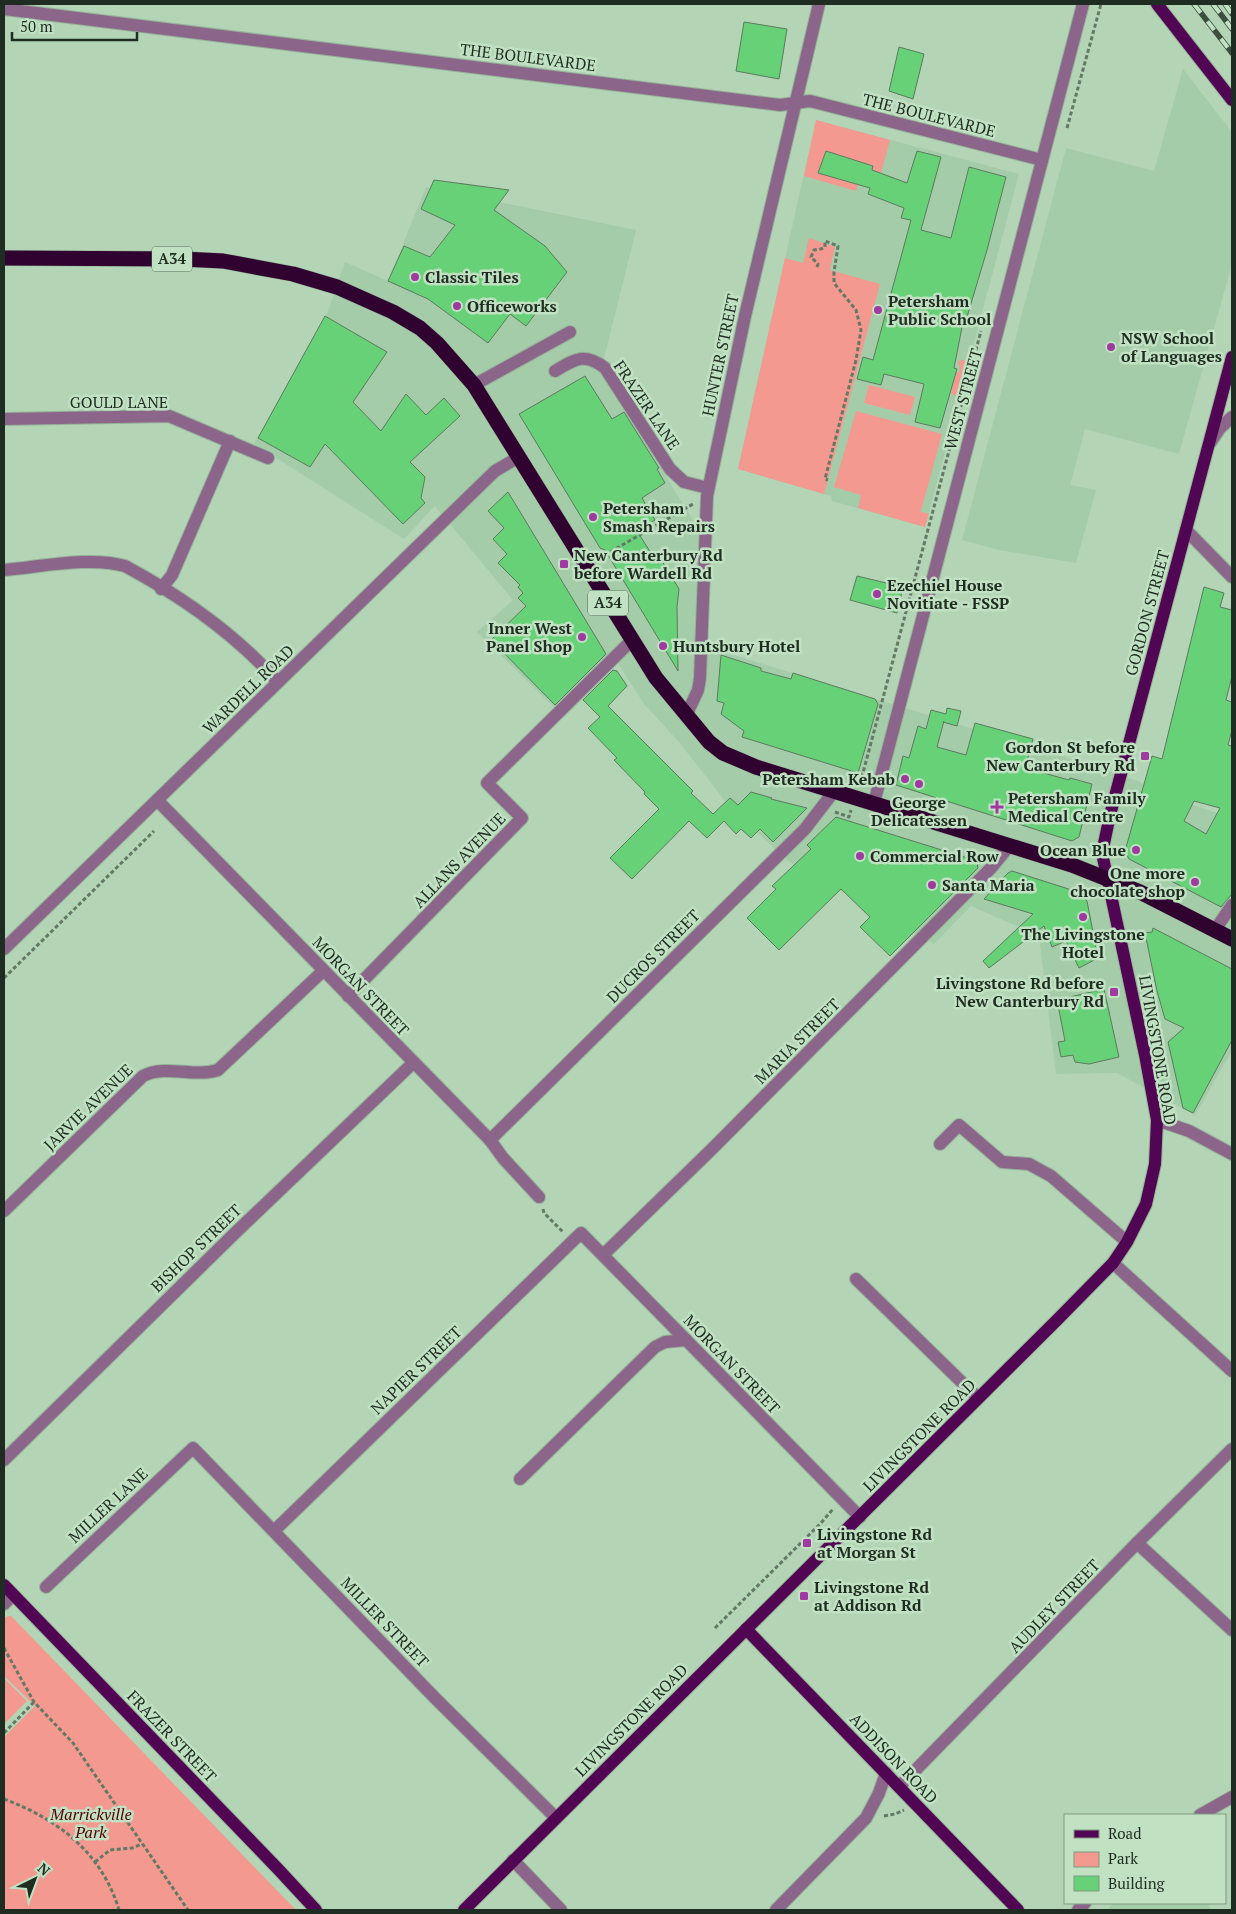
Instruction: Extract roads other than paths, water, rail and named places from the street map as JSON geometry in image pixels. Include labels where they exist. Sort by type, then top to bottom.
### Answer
[{"type":"highway","name":"A34","points":[[4,258],[182,259],[231,262],[293,274],[337,286],[394,312],[420,328],[438,343],[474,384],[631,641],[656,678],[686,716],[709,742],[723,753],[739,761],[1072,865],[1140,892],[1232,939]]},
{"type":"main road","points":[[1157,4],[1232,100]]},
{"type":"main road","name":"GORDON STREET","points":[[1107,879],[1102,853],[1104,841],[1232,357]]},
{"type":"main road","name":"LIVINGSTONE ROAD","points":[[464,1910],[1113,1263],[1127,1242],[1146,1204],[1156,1164],[1157,1120],[1145,1054],[1107,879]]},
{"type":"main road","name":"FRAZER STREET","points":[[4,1585],[8,1599],[278,1869],[316,1910]]},
{"type":"main road","name":"ADDISON ROAD","points":[[746,1629],[1018,1910]]},
{"type":"street","name":"HUNTER STREET","points":[[686,716],[698,690],[700,678],[708,492],[745,316],[819,4]]},
{"type":"street","name":"WEST STREET","points":[[874,803],[1083,4]]},
{"type":"street","name":"THE BOULEVARDE","points":[[4,9],[780,105],[810,101],[1042,160]]},
{"type":"street","points":[[474,384],[570,332]]},
{"type":"street","name":"FRAZER LANE","points":[[555,371],[574,360],[582,358],[598,362],[605,368],[670,468],[684,482],[708,492]]},
{"type":"street","name":"GOULD LANE","points":[[4,419],[169,416],[230,440],[268,458]]},
{"type":"street","points":[[1210,443],[1220,428],[1232,417]]},
{"type":"street","points":[[161,589],[172,575],[230,440]]},
{"type":"street","name":"WARDELL ROAD","points":[[4,949],[495,471],[519,457]]},
{"type":"street","points":[[1186,530],[1232,577]]},
{"type":"street","points":[[4,570],[96,562],[125,566],[203,616],[251,655],[278,682]]},
{"type":"street","name":"ALLANS AVENUE","points":[[348,996],[522,818],[487,783],[631,641]]},
{"type":"street","name":"DUCROS STREET","points":[[490,1140],[805,829],[835,790]]},
{"type":"street","name":"MORGAN STREET","points":[[157,800],[490,1140],[503,1158],[539,1197]]},
{"type":"street","name":"MARIA STREET","points":[[603,1255],[802,1059],[992,867],[1010,845]]},
{"type":"street","points":[[1215,930],[1232,904]]},
{"type":"street","name":"JARVIE AVENUE","points":[[4,1210],[143,1076],[160,1070],[208,1073],[218,1070],[323,971]]},
{"type":"street","name":"BISHOP STREET","points":[[4,1460],[233,1235],[413,1063]]},
{"type":"street","points":[[1157,1120],[1189,1131],[1232,1154]]},
{"type":"street","points":[[940,1144],[959,1125],[1002,1162],[1030,1164],[1051,1176],[1127,1242]]},
{"type":"street","name":"MORGAN STREET","points":[[577,1238],[603,1255],[860,1517]]},
{"type":"street","name":"NAPIER STREET","points":[[274,1530],[577,1238]]},
{"type":"street","points":[[1113,1263],[1232,1371]]},
{"type":"street","points":[[856,1279],[978,1398]]},
{"type":"street","points":[[520,1478],[655,1347],[665,1342],[686,1340]]},
{"type":"street","name":"MILLER STREET","points":[[193,1448],[435,1698],[556,1818]]},
{"type":"street","name":"MILLER LANE","points":[[46,1587],[193,1448]]},
{"type":"street","name":"AUDLEY STREET","points":[[900,1787],[1232,1448]]},
{"type":"street","points":[[1137,1543],[1232,1630]]},
{"type":"street","points":[[776,1910],[866,1818],[879,1793],[886,1773]]},
{"type":"street","points":[[1202,1814],[1232,1797]]},
{"type":"street","points":[[513,1860],[561,1910]]},
{"type":"railway","points":[[1194,4],[1232,53]]},
{"type":"railway","points":[[1213,4],[1232,29]]},
{"type":"railway","points":[[1225,4],[1232,14]]},
{"type":"place","name":"Classic Tiles","points":[[415,277]]},
{"type":"place","name":"Officeworks","points":[[457,306]]},
{"type":"place","name":"Petersham Public School","points":[[878,310]]},
{"type":"place","name":"NSW School of Languages","points":[[1111,347]]},
{"type":"place","name":"Petersham Smash Repairs","points":[[593,517]]},
{"type":"place","name":"New Canterbury Rd before Wardell Rd","points":[[564,564]]},
{"type":"place","name":"Ezechiel House Novitiate - FSSP","points":[[877,594]]},
{"type":"place","name":"Inner West Panel Shop","points":[[582,637]]},
{"type":"place","name":"Huntsbury Hotel","points":[[663,646]]},
{"type":"place","name":"Gordon St before New Canterbury Rd","points":[[1145,756]]},
{"type":"place","name":"Petersham Kebab","points":[[905,779]]},
{"type":"place","name":"George Delicatessen","points":[[919,784]]},
{"type":"place","name":"Petersham Family Medical Centre","points":[[997,807]]},
{"type":"place","name":"Ocean Blue","points":[[1136,850]]},
{"type":"place","name":"Commercial Row","points":[[860,856]]},
{"type":"place","name":"One more chocolate shop","points":[[1195,882]]},
{"type":"place","name":"Santa Maria","points":[[932,885]]},
{"type":"place","name":"The Livingstone Hotel","points":[[1083,917]]},
{"type":"place","name":"Livingstone Rd before New Canterbury Rd","points":[[1114,992]]},
{"type":"place","name":"Livingstone Rd at Morgan St","points":[[807,1543]]},
{"type":"place","name":"Livingstone Rd at Addison Rd","points":[[804,1596]]},
{"type":"park label","name":"Marrickville Park","points":[[91,1823]]}]
